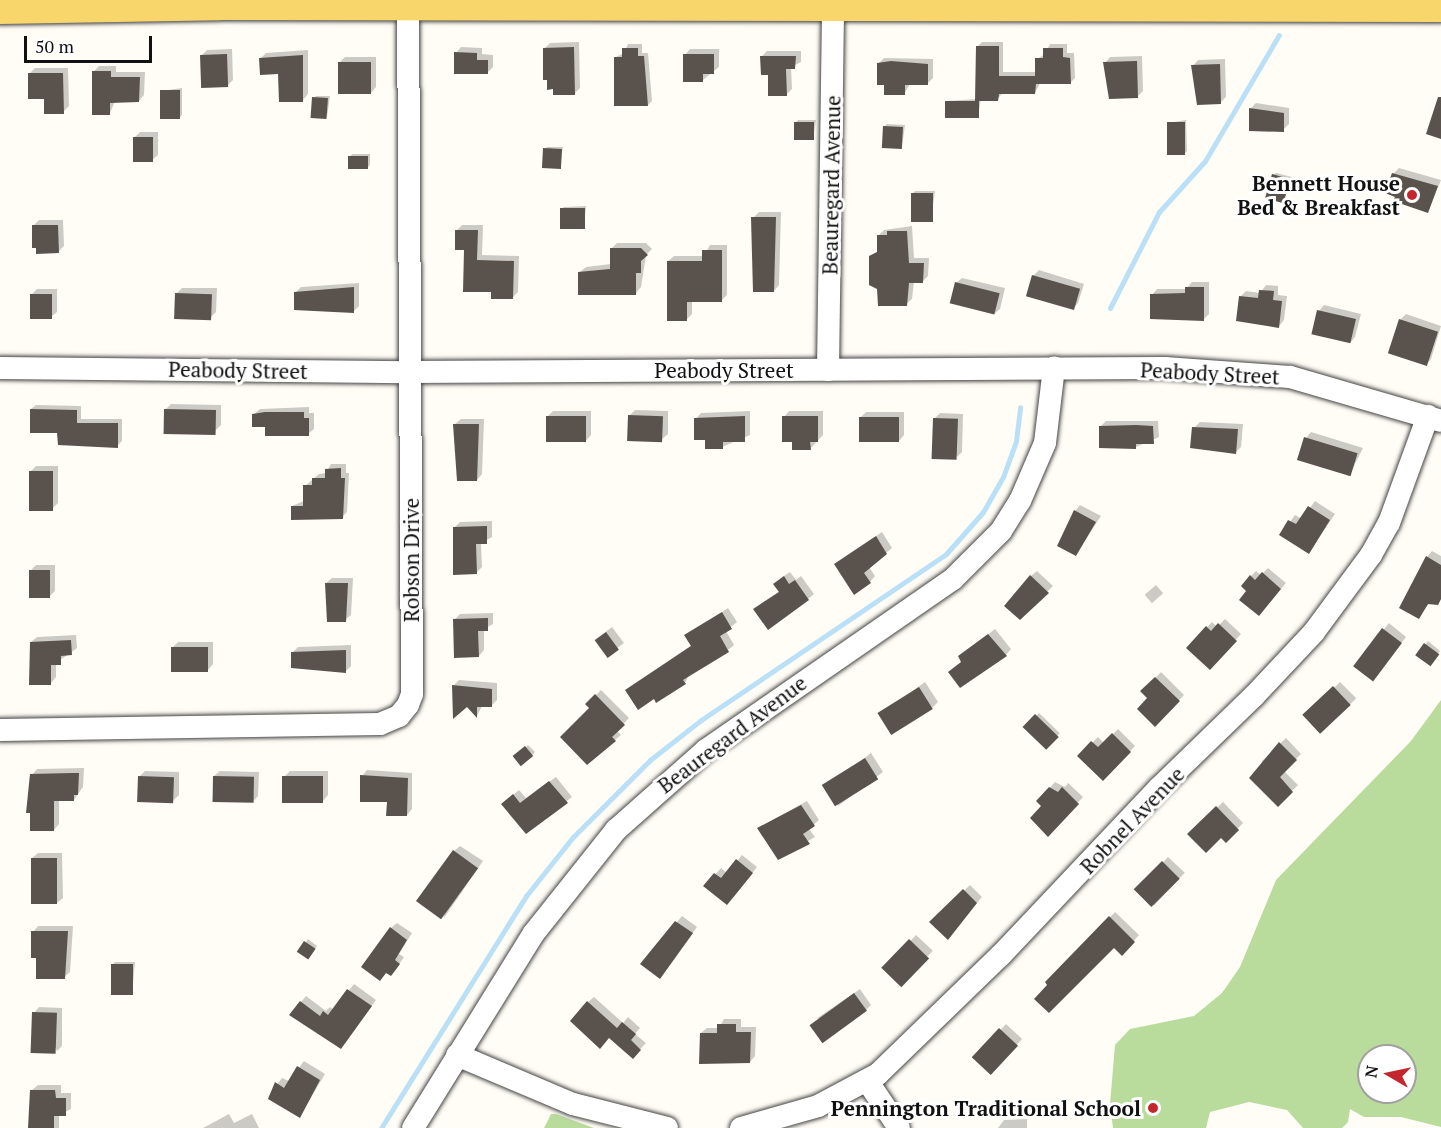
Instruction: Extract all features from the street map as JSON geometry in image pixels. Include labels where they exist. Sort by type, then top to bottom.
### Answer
[{"type":"main road","points":[[0,10],[408,4],[1441,8]]},
{"type":"street","name":"Robson Drive","points":[[0,730],[380,724],[399,716],[412,694],[408,4]]},
{"type":"street","name":"Beauregard Avenue","points":[[828,370],[833,4]]},
{"type":"street","name":"Peabody Street","points":[[0,368],[409,372],[1054,368],[1263,372],[1317,383],[1435,419]]},
{"type":"street","name":"Beauregard Avenue","points":[[413,1128],[457,1055],[560,897],[616,830],[658,789],[760,710],[953,579],[979,557],[1001,531],[1034,474],[1050,423],[1054,368]]},
{"type":"street","name":"Robnel Avenue","points":[[741,1128],[790,1116],[868,1082],[993,963],[1314,632],[1344,595],[1389,523],[1435,419]]},
{"type":"street","points":[[457,1055],[573,1104],[667,1128]]},
{"type":"street","points":[[868,1082],[899,1128]]},
{"type":"green space","points":[[1441,700],[1441,1127],[1401,1117],[1364,1117],[1350,1109],[1348,1122],[1342,1128],[1303,1128],[1287,1110],[1249,1102],[1210,1112],[1206,1128],[1113,1128],[1110,1104],[1115,1045],[1130,1029],[1194,1016],[1222,993],[1240,967],[1276,880],[1411,741]]},
{"type":"green space","points":[[551,1114],[556,1114],[594,1128],[544,1128]]},
{"type":"building","points":[[976,46],[999,46],[999,76],[1035,76],[1035,58],[1043,58],[1043,48],[1063,48],[1063,57],[1070,58],[1071,84],[1036,84],[1035,94],[999,94],[998,101],[975,101]]},
{"type":"building","points":[[574,47],[575,95],[553,95],[553,89],[547,90],[547,80],[543,80],[543,48]]},
{"type":"building","points":[[622,48],[638,48],[638,56],[644,56],[648,106],[614,106],[614,57],[622,57]]},
{"type":"building","points":[[454,52],[477,53],[477,60],[488,60],[488,74],[454,74]]},
{"type":"building","points":[[227,54],[228,87],[201,88],[200,55]]},
{"type":"building","points":[[683,54],[714,54],[714,74],[703,74],[703,82],[683,82]]},
{"type":"building","points":[[303,55],[303,102],[279,102],[278,74],[260,75],[259,58]]},
{"type":"building","points":[[760,56],[796,56],[795,69],[786,69],[787,96],[768,96],[768,75],[761,75]]},
{"type":"building","points":[[891,61],[928,64],[928,85],[905,85],[905,95],[884,95],[884,85],[877,85],[877,63]]},
{"type":"building","points":[[1137,61],[1138,98],[1109,99],[1103,62]]},
{"type":"building","points":[[338,62],[371,62],[371,94],[338,94]]},
{"type":"building","points":[[1220,64],[1221,104],[1197,105],[1191,65]]},
{"type":"building","points":[[92,71],[111,71],[111,77],[140,77],[139,102],[110,103],[110,115],[92,115]]},
{"type":"building","points":[[28,73],[63,73],[64,114],[44,114],[44,99],[28,99]]},
{"type":"building","points":[[160,90],[180,90],[180,119],[160,119]]},
{"type":"building","points":[[312,97],[328,98],[326,119],[311,118]]},
{"type":"building","points":[[1438,97],[1441,97],[1441,139],[1426,134]]},
{"type":"building","points":[[945,101],[979,101],[979,118],[945,118]]},
{"type":"building","points":[[1249,108],[1284,113],[1284,132],[1249,131]]},
{"type":"building","points":[[794,122],[814,122],[814,140],[794,140]]},
{"type":"building","points":[[1167,122],[1185,122],[1185,155],[1167,155]]},
{"type":"building","points":[[883,126],[903,127],[902,149],[882,148]]},
{"type":"building","points":[[133,137],[153,137],[153,162],[133,162]]},
{"type":"building","points":[[543,148],[562,149],[561,169],[542,168]]},
{"type":"building","points":[[348,156],[368,156],[368,169],[348,169]]},
{"type":"building","name":"Bennett House Bed & Breakfast","points":[[1392,173],[1438,186],[1428,213],[1393,201],[1395,197],[1385,193]]},
{"type":"building","points":[[1272,174],[1290,179],[1283,203],[1265,198]]},
{"type":"building","points":[[911,193],[933,193],[933,222],[911,222]]},
{"type":"building","points":[[560,208],[585,208],[585,229],[560,229]]},
{"type":"building","points":[[751,217],[776,217],[774,292],[753,292]]},
{"type":"building","points":[[32,225],[58,225],[59,253],[36,254],[36,248],[32,248]]},
{"type":"building","points":[[455,230],[478,230],[477,260],[514,261],[513,299],[491,299],[491,292],[463,292],[464,250],[455,250]]},
{"type":"building","points":[[887,231],[907,231],[909,263],[924,263],[923,283],[909,283],[907,306],[878,306],[877,289],[869,285],[869,256],[877,252],[877,235],[887,235]]},
{"type":"building","points":[[610,248],[641,248],[648,255],[641,261],[641,273],[636,273],[636,295],[578,295],[578,272],[610,269]]},
{"type":"building","points":[[702,250],[722,250],[722,302],[687,302],[687,321],[667,321],[667,261],[702,261]]},
{"type":"building","points":[[1032,275],[1080,289],[1074,310],[1026,296]]},
{"type":"building","points":[[955,282],[1000,293],[994,314],[950,303]]},
{"type":"building","points":[[354,287],[354,313],[294,310],[294,292]]},
{"type":"building","points":[[1185,287],[1204,287],[1204,321],[1150,319],[1150,294],[1185,293]]},
{"type":"building","points":[[1259,290],[1274,291],[1273,300],[1282,301],[1279,328],[1236,321],[1239,296],[1258,298]]},
{"type":"building","points":[[175,293],[212,294],[211,320],[174,319]]},
{"type":"building","points":[[30,294],[52,294],[52,319],[30,319]]},
{"type":"building","points":[[1317,310],[1356,319],[1350,343],[1311,334]]},
{"type":"building","points":[[1399,319],[1438,332],[1427,366],[1388,353]]},
{"type":"building","points":[[30,409],[77,410],[77,423],[118,423],[118,448],[58,445],[57,433],[30,433]]},
{"type":"building","points":[[164,409],[216,410],[216,435],[164,434]]},
{"type":"building","points":[[304,412],[304,418],[309,418],[309,436],[265,436],[265,427],[252,427],[252,414]]},
{"type":"building","points":[[628,415],[663,416],[662,442],[627,441]]},
{"type":"building","points":[[546,416],[586,416],[586,442],[546,442]]},
{"type":"building","points":[[745,416],[745,442],[723,442],[723,449],[705,449],[705,440],[694,440],[694,418]]},
{"type":"building","points":[[782,416],[818,416],[818,442],[810,442],[811,450],[792,450],[792,442],[782,442]]},
{"type":"building","points":[[859,417],[899,417],[899,442],[859,442]]},
{"type":"building","points":[[933,418],[958,419],[957,460],[932,459]]},
{"type":"building","points":[[453,424],[479,424],[477,481],[457,481]]},
{"type":"building","points":[[1099,426],[1153,426],[1154,444],[1136,444],[1136,449],[1099,448]]},
{"type":"building","points":[[1192,427],[1238,429],[1236,454],[1190,448]]},
{"type":"building","points":[[1304,437],[1358,453],[1351,476],[1297,460]]},
{"type":"building","points":[[341,468],[341,478],[345,478],[343,519],[291,520],[291,506],[303,506],[303,485],[312,485],[312,478],[325,478],[325,469]]},
{"type":"building","points":[[29,471],[53,471],[53,511],[29,511]]},
{"type":"building","points":[[1308,506],[1330,520],[1309,554],[1279,535],[1288,520],[1296,524]]},
{"type":"building","points":[[1074,510],[1096,522],[1076,556],[1057,546]]},
{"type":"building","points":[[487,526],[487,544],[476,544],[477,574],[453,575],[453,527]]},
{"type":"building","points":[[876,536],[887,554],[864,573],[871,583],[854,595],[834,564]]},
{"type":"building","points":[[1426,556],[1441,565],[1441,599],[1438,605],[1428,604],[1419,619],[1399,608]]},
{"type":"building","points":[[29,570],[50,570],[50,598],[29,598]]},
{"type":"building","points":[[1262,572],[1281,589],[1259,616],[1239,600],[1246,591],[1241,586],[1250,575],[1255,580]]},
{"type":"building","points":[[1030,575],[1049,593],[1020,620],[1004,606]]},
{"type":"building","points":[[784,576],[789,584],[795,580],[809,600],[768,630],[753,609],[779,592],[773,584]]},
{"type":"building","points":[[325,583],[348,583],[346,622],[327,622]]},
{"type":"building","points":[[722,612],[732,629],[720,636],[729,652],[683,680],[686,684],[656,703],[654,699],[638,710],[625,690],[691,646],[684,635]]},
{"type":"building","points":[[488,618],[488,631],[478,631],[479,657],[454,658],[453,619]]},
{"type":"building","points":[[1218,623],[1237,641],[1210,670],[1186,648],[1206,626],[1211,631]]},
{"type":"building","points":[[1382,628],[1402,643],[1373,681],[1353,666]]},
{"type":"building","points":[[606,632],[619,650],[608,658],[595,640]]},
{"type":"building","points":[[988,634],[1007,656],[960,688],[948,672],[961,662],[958,656]]},
{"type":"building","points":[[71,640],[72,655],[61,656],[61,665],[51,665],[51,685],[29,685],[30,642]]},
{"type":"building","points":[[1424,643],[1439,654],[1431,666],[1415,655]]},
{"type":"building","points":[[171,647],[208,647],[208,672],[171,672]]},
{"type":"building","points":[[346,650],[346,673],[291,668],[291,652]]},
{"type":"building","points":[[1155,677],[1180,701],[1155,727],[1137,709],[1147,698],[1140,691]]},
{"type":"building","points":[[452,685],[492,689],[492,707],[477,707],[477,718],[467,707],[453,719]]},
{"type":"building","points":[[1333,686],[1351,705],[1320,734],[1302,715]]},
{"type":"building","points":[[919,687],[933,709],[891,735],[877,713]]},
{"type":"building","points":[[595,694],[625,725],[612,737],[616,741],[587,765],[560,737],[589,708],[585,704]]},
{"type":"building","points":[[1035,714],[1059,737],[1046,750],[1022,727]]},
{"type":"building","points":[[1112,733],[1131,752],[1103,781],[1077,756],[1091,741],[1098,747]]},
{"type":"building","points":[[1279,742],[1297,760],[1280,777],[1293,792],[1278,807],[1249,778]]},
{"type":"building","points":[[525,746],[533,756],[521,766],[513,756]]},
{"type":"building","points":[[865,758],[878,779],[835,806],[822,785]]},
{"type":"building","points":[[79,773],[78,795],[74,795],[74,801],[54,801],[54,831],[30,831],[30,813],[26,813],[30,774]]},
{"type":"building","points":[[360,775],[408,778],[407,816],[386,816],[387,802],[360,802]]},
{"type":"building","points":[[138,776],[174,777],[173,803],[137,802]]},
{"type":"building","points":[[213,776],[254,777],[254,803],[213,802]]},
{"type":"building","points":[[282,776],[323,776],[323,803],[282,803]]},
{"type":"building","points":[[549,781],[568,803],[526,834],[501,804],[513,794],[520,803]]},
{"type":"building","points":[[1049,787],[1058,792],[1062,787],[1079,804],[1048,837],[1030,818],[1041,806],[1036,801]]},
{"type":"building","points":[[801,805],[815,826],[803,834],[810,844],[778,860],[757,828]]},
{"type":"building","points":[[1216,806],[1239,830],[1226,843],[1221,838],[1206,853],[1187,834]]},
{"type":"building","points":[[453,850],[478,868],[441,919],[416,901]]},
{"type":"building","points":[[31,858],[57,858],[57,904],[31,904]]},
{"type":"building","points":[[736,859],[753,873],[727,905],[703,886],[714,873],[721,878]]},
{"type":"building","points":[[1162,861],[1180,879],[1151,907],[1134,889]]},
{"type":"building","points":[[963,889],[977,903],[948,940],[929,922]]},
{"type":"building","points":[[1109,916],[1135,942],[1122,956],[1114,948],[1049,1013],[1034,999],[1047,985],[1045,982]]},
{"type":"building","points":[[675,921],[693,933],[660,979],[640,964]]},
{"type":"building","points":[[390,927],[407,940],[395,960],[400,964],[391,976],[386,973],[380,981],[361,967]]},
{"type":"building","points":[[31,931],[68,931],[65,979],[36,979],[36,958],[31,958]]},
{"type":"building","points":[[909,939],[929,958],[901,987],[881,968]]},
{"type":"building","points":[[304,941],[316,949],[308,960],[297,952]]},
{"type":"building","points":[[111,964],[133,964],[133,995],[111,995]]},
{"type":"building","points":[[347,989],[372,1006],[341,1049],[289,1015],[300,1001],[320,1016],[323,1011],[328,1015]]},
{"type":"building","points":[[854,993],[867,1011],[822,1043],[810,1025]]},
{"type":"building","points":[[587,1001],[617,1028],[622,1022],[636,1034],[631,1040],[641,1050],[633,1059],[609,1038],[600,1049],[570,1021]]},
{"type":"building","points":[[32,1012],[57,1013],[56,1054],[31,1053]]},
{"type":"building","points":[[717,1024],[736,1024],[736,1032],[751,1032],[750,1063],[699,1064],[700,1033],[717,1033]]},
{"type":"building","points":[[999,1028],[1018,1046],[991,1075],[972,1057]]},
{"type":"building","points":[[297,1066],[320,1080],[300,1118],[268,1099],[275,1082],[284,1088]]},
{"type":"building","points":[[30,1090],[55,1090],[56,1098],[66,1098],[66,1116],[54,1116],[54,1128],[28,1128]]},
{"type":"waterway","points":[[1110,308],[1159,212],[1205,161],[1279,35]]},
{"type":"waterway","points":[[381,1128],[526,896],[573,837],[650,760],[701,720],[946,554],[983,512],[1003,477],[1016,441],[1020,407]]},
{"type":"place","name":"Bennett House Bed & Breakfast","points":[[1412,195]]},
{"type":"place","name":"Pennington Traditional School","points":[[1153,1108]]}]
